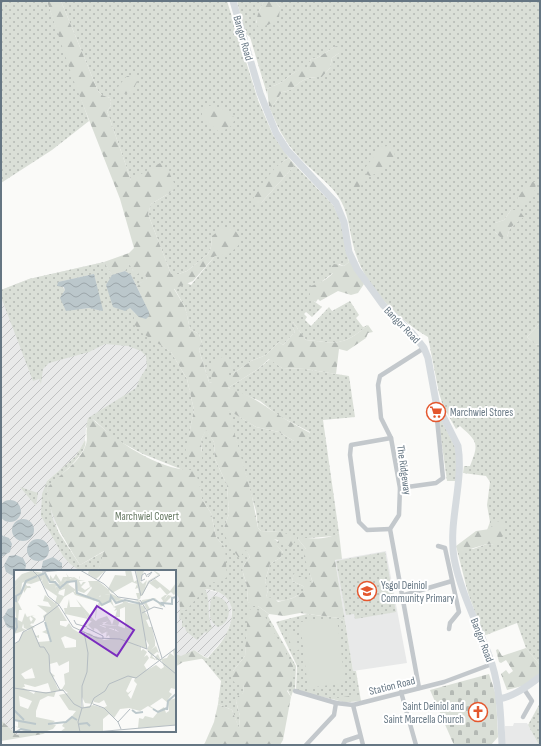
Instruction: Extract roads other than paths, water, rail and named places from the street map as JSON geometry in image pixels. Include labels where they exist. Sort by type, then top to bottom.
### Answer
[{"type":"main road","name":"Bangor Road","points":[[232,1],[252,71],[276,133],[287,150],[336,203],[344,222],[349,252],[357,269],[383,305],[412,333],[424,348],[428,358],[436,402],[455,439],[460,454],[452,539],[454,557],[460,586],[492,664],[499,699],[502,745]]},
{"type":"main road","points":[[499,699],[507,698],[524,689],[540,677]]},
{"type":"street","name":"The Ridgeway","points":[[390,529],[399,514],[400,488],[391,438],[381,418],[378,379],[380,376],[424,348]]},
{"type":"street","points":[[400,488],[436,483],[443,478],[435,426],[437,419]]},
{"type":"street","points":[[391,438],[351,445],[350,455],[359,522],[367,530],[390,529],[401,596],[419,688]]},
{"type":"street","points":[[438,546],[445,546],[459,612],[450,623],[449,629]]},
{"type":"street","points":[[401,596],[452,581]]},
{"type":"street","name":"Station Road","points":[[295,691],[336,703],[353,704],[444,682],[492,664]]},
{"type":"street","points":[[523,717],[533,701],[524,689]]},
{"type":"street","points":[[401,692],[416,745]]},
{"type":"street","points":[[306,745],[334,715],[336,703]]},
{"type":"street","points":[[353,704],[362,745]]},
{"type":"street","points":[[343,745],[345,741],[360,736]]},
{"type":"water","points":[[125,271],[131,275],[149,312],[149,316],[146,319],[139,317],[130,308],[125,311],[113,307],[106,285],[112,275]]},
{"type":"water","points":[[94,274],[103,310],[89,308],[66,311],[60,298],[65,290],[64,287],[57,286],[58,282]]},
{"type":"water","points":[[10,500],[14,501],[20,507],[20,515],[14,521],[10,522],[6,521],[0,515],[-1,511],[0,507],[6,501]]},
{"type":"water","points":[[23,519],[31,522],[34,530],[31,538],[23,541],[15,538],[12,530],[15,522]]},
{"type":"water","points":[[1,535],[9,538],[12,544],[10,552],[1,557]]},
{"type":"water","points":[[38,539],[46,542],[49,550],[46,558],[38,561],[30,558],[27,550],[30,542]]},
{"type":"water","points":[[16,555],[23,558],[26,564],[25,570],[14,570],[14,576],[6,572],[4,565],[9,556]]},
{"type":"water","points":[[53,557],[62,563],[62,570],[41,570],[43,561]]},
{"type":"water","points":[[14,607],[14,630],[7,627],[3,618],[8,609]]},
{"type":"place","name":"Marchwiel Stores","points":[[436,412]]},
{"type":"place","name":"Ysgol Deiniol Community Primary","points":[[367,591]]},
{"type":"place","name":"Saint Deiniol and Saint Marcella Church","points":[[478,712]]},
{"type":"park label","name":"Marchwiel Covert","points":[[147,516]]}]
